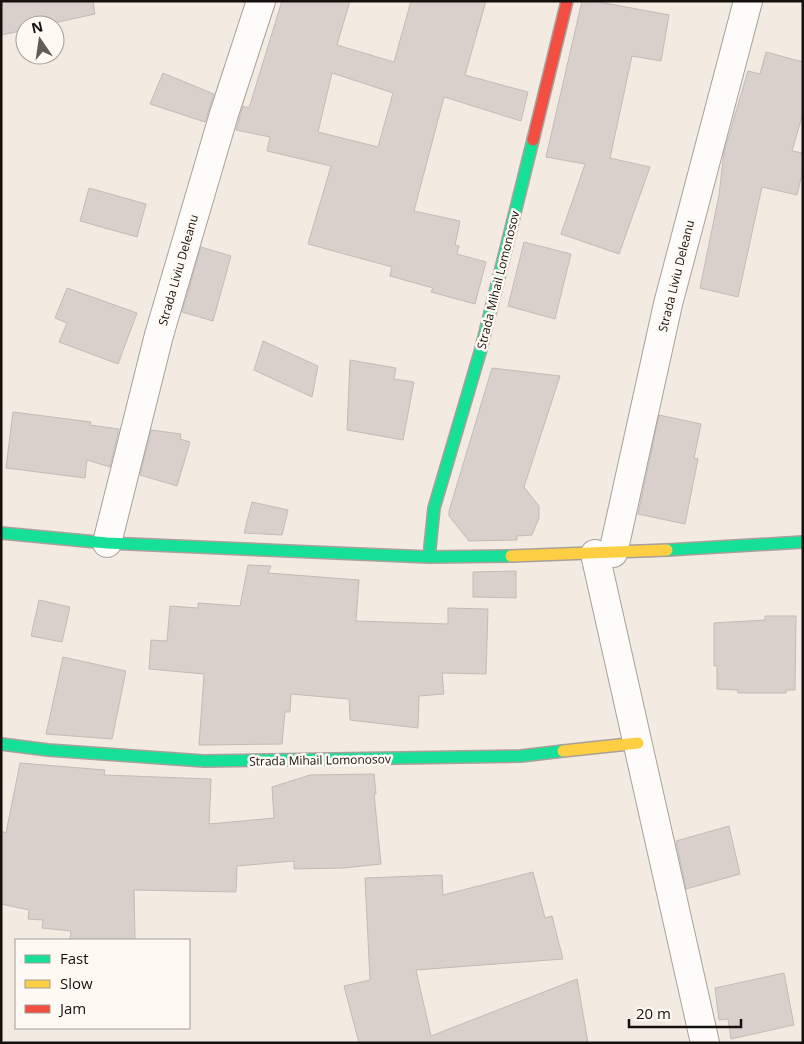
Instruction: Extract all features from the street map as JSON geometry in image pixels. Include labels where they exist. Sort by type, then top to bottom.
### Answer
[{"type":"street","name":"Strada Liviu Deleanu","points":[[107,543],[159,335],[224,114],[261,1]]},
{"type":"street","name":"Strada Mihail Lomonosov","points":[[428,557],[434,508],[481,349],[567,1]]},
{"type":"street","name":"Strada Liviu Deleanu","points":[[604,554],[748,1]]},
{"type":"street","points":[[1,533],[107,543],[428,557],[604,554],[803,542]]},
{"type":"street","points":[[604,554],[638,743],[705,1043]]},
{"type":"street","name":"Strada Mihail Lomonosov","points":[[1,744],[48,750],[213,761],[521,756],[638,743]]},
{"type":"building","points":[[1,1],[93,1],[95,14],[65,21],[65,15],[15,15],[15,32],[1,35]]},
{"type":"building","points":[[282,1],[350,1],[337,45],[394,62],[411,1],[486,1],[465,75],[528,92],[521,121],[444,97],[414,211],[460,221],[455,245],[459,246],[457,254],[486,262],[475,304],[431,292],[433,288],[390,276],[392,267],[308,244],[331,166],[267,151],[270,137],[236,130],[243,106],[249,108]],"holes":[[[332,73],[393,93],[378,147],[318,132]]]},
{"type":"building","points":[[582,1],[594,1],[669,15],[661,61],[632,56],[610,158],[650,167],[619,254],[561,234],[585,164],[546,157]]},
{"type":"building","points":[[766,52],[803,62],[803,113],[792,151],[803,153],[803,170],[797,195],[762,187],[738,297],[700,288],[719,195],[724,152],[748,71],[760,74]]},
{"type":"building","points":[[163,73],[214,94],[205,122],[150,104]]},
{"type":"building","points":[[89,188],[146,204],[137,237],[80,221]]},
{"type":"building","points":[[524,242],[571,254],[555,319],[508,306]]},
{"type":"building","points":[[201,247],[231,256],[213,321],[182,312]]},
{"type":"building","points":[[67,288],[137,313],[118,364],[59,342],[67,323],[55,318]]},
{"type":"building","points":[[263,341],[318,366],[312,397],[254,370]]},
{"type":"building","points":[[350,360],[396,368],[394,379],[414,382],[403,440],[347,430]]},
{"type":"building","points":[[492,368],[560,376],[524,487],[539,506],[539,518],[532,535],[517,536],[517,540],[469,541],[449,516],[449,511]]},
{"type":"building","points":[[13,412],[91,422],[90,425],[119,429],[110,467],[87,460],[85,478],[6,468]]},
{"type":"building","points":[[659,415],[701,424],[694,458],[698,459],[685,524],[638,514]]},
{"type":"building","points":[[151,430],[181,434],[180,439],[190,442],[177,486],[140,475]]},
{"type":"building","points":[[252,502],[288,510],[282,535],[244,533]]},
{"type":"building","points":[[248,565],[271,566],[268,573],[359,580],[356,621],[448,624],[448,608],[488,609],[486,674],[442,673],[444,694],[419,696],[418,728],[350,720],[349,699],[291,694],[290,712],[285,712],[282,744],[199,745],[204,674],[149,669],[151,640],[167,641],[170,606],[198,608],[198,603],[240,606]]},
{"type":"building","points":[[516,571],[516,598],[473,597],[473,572]]},
{"type":"building","points":[[39,600],[70,607],[62,642],[31,636]]},
{"type":"building","points":[[765,616],[796,616],[795,690],[786,690],[786,693],[738,693],[738,690],[717,689],[717,666],[714,666],[714,623],[765,620]]},
{"type":"building","points":[[63,657],[126,671],[112,739],[46,734]]},
{"type":"building","points":[[20,763],[105,770],[104,775],[211,779],[209,824],[274,818],[272,787],[310,775],[374,774],[376,794],[374,794],[381,864],[344,868],[294,869],[294,861],[237,866],[236,892],[134,890],[135,939],[70,939],[71,931],[42,928],[43,920],[28,919],[29,910],[1,904],[1,831],[6,833]]},
{"type":"building","points":[[729,826],[740,874],[686,889],[676,841]]},
{"type":"building","points":[[533,872],[545,918],[552,916],[563,959],[416,970],[431,1036],[577,979],[588,1043],[359,1043],[344,986],[370,980],[365,878],[442,875],[443,895]]},
{"type":"building","points":[[784,973],[794,1025],[731,1039],[728,1019],[719,1020],[715,988]]},
{"type":"traffic: fast","points":[[429,557],[434,508],[481,349],[533,140]]},
{"type":"traffic: fast","points":[[1,533],[107,543],[429,557],[511,556]]},
{"type":"traffic: fast","points":[[667,550],[803,542]]},
{"type":"traffic: fast","points":[[1,744],[48,750],[204,761],[521,756],[563,751]]},
{"type":"traffic: slow","points":[[511,556],[667,550]]},
{"type":"traffic: slow","points":[[563,751],[638,743]]},
{"type":"traffic: jam","points":[[533,140],[567,1]]}]
